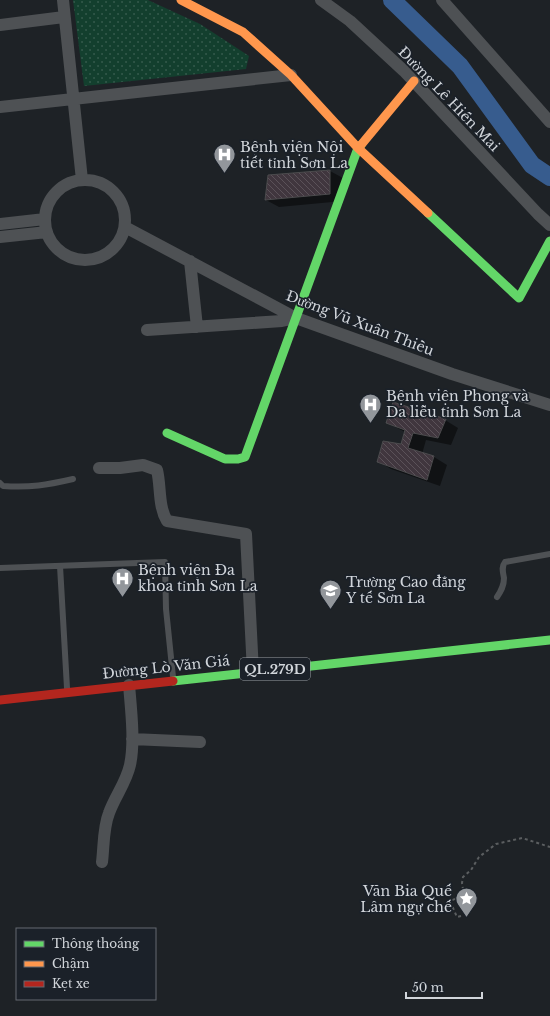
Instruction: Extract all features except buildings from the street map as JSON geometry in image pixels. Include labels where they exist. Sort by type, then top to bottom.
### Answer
[{"type":"main road","points":[[181,0],[243,32],[291,74],[358,148],[520,298],[550,241]]},
{"type":"main road","points":[[167,433],[225,459],[238,459],[245,457],[358,148],[414,81]]},
{"type":"main road","name":"Đường Lò Văn Giá","points":[[0,700],[550,640]]},
{"type":"street","points":[[63,0],[82,180]]},
{"type":"street","name":"Đường Lê Hiến Mai","points":[[321,0],[350,21],[414,81],[550,225]]},
{"type":"street","points":[[442,0],[550,122]]},
{"type":"street","points":[[0,25],[64,17]]},
{"type":"street","points":[[0,107],[291,74]]},
{"type":"street","points":[[76,180],[89,180],[102,183],[113,190],[121,201],[125,214],[125,227],[120,240],[112,250],[101,257],[88,260],[75,259],[63,253],[53,244],[47,232],[45,219],[48,206],[54,194],[64,185],[76,180]]},
{"type":"street","points":[[0,224],[45,219]]},
{"type":"street","name":"Đường Vũ Xuân Thiều","points":[[125,227],[296,318],[452,374],[550,405]]},
{"type":"street","points":[[0,237],[47,232]]},
{"type":"street","points":[[190,261],[197,327]]},
{"type":"street","points":[[147,330],[282,321],[296,318]]},
{"type":"street","points":[[99,468],[120,468],[142,464],[157,470],[160,483],[162,513],[167,521],[246,534],[254,672]]},
{"type":"street","points":[[102,862],[106,821],[113,802],[126,781],[132,756],[130,685]]},
{"type":"street","points":[[132,739],[200,742]]},
{"type":"lane","points":[[0,483],[3,486],[46,486],[73,479]]},
{"type":"lane","points":[[497,597],[502,590],[504,578],[502,569],[505,562],[508,560],[550,554]]},
{"type":"lane","points":[[0,568],[165,562],[166,609],[173,680]]},
{"type":"lane","points":[[60,566],[67,692]]},
{"type":"path","points":[[461,916],[457,917],[450,901],[464,895],[462,882],[463,877],[471,870],[479,857],[496,844],[522,838],[550,847]]},
{"type":"green space","points":[[73,0],[148,0],[200,24],[249,56],[246,69],[84,86]]},
{"type":"waterway","points":[[392,0],[460,66],[532,165],[550,177]]},
{"type":"traffic: fast","points":[[167,433],[225,459],[238,459],[245,457],[358,148],[361,145]]},
{"type":"traffic: fast","points":[[428,213],[519,298],[550,241]]},
{"type":"traffic: fast","points":[[173,681],[550,640]]},
{"type":"traffic: slow","points":[[181,0],[243,32],[291,75],[358,148],[428,213]]},
{"type":"traffic: slow","points":[[361,145],[414,81]]},
{"type":"traffic: jam","points":[[0,700],[173,681]]},
{"type":"place","name":"Bệnh viện Nội tiết tỉnh Sơn La","points":[[224,174]]},
{"type":"place","name":"Bệnh viện Phong và Da liễu tỉnh Sơn La","points":[[371,424]]},
{"type":"place","name":"Bệnh viện Đa khoa tỉnh Sơn La","points":[[123,598]]},
{"type":"place","name":"Trường Cao đẳng Y tế Sơn La","points":[[331,610]]},
{"type":"place","name":"Văn Bia Quế Lâm ngự chế","points":[[467,918]]}]
